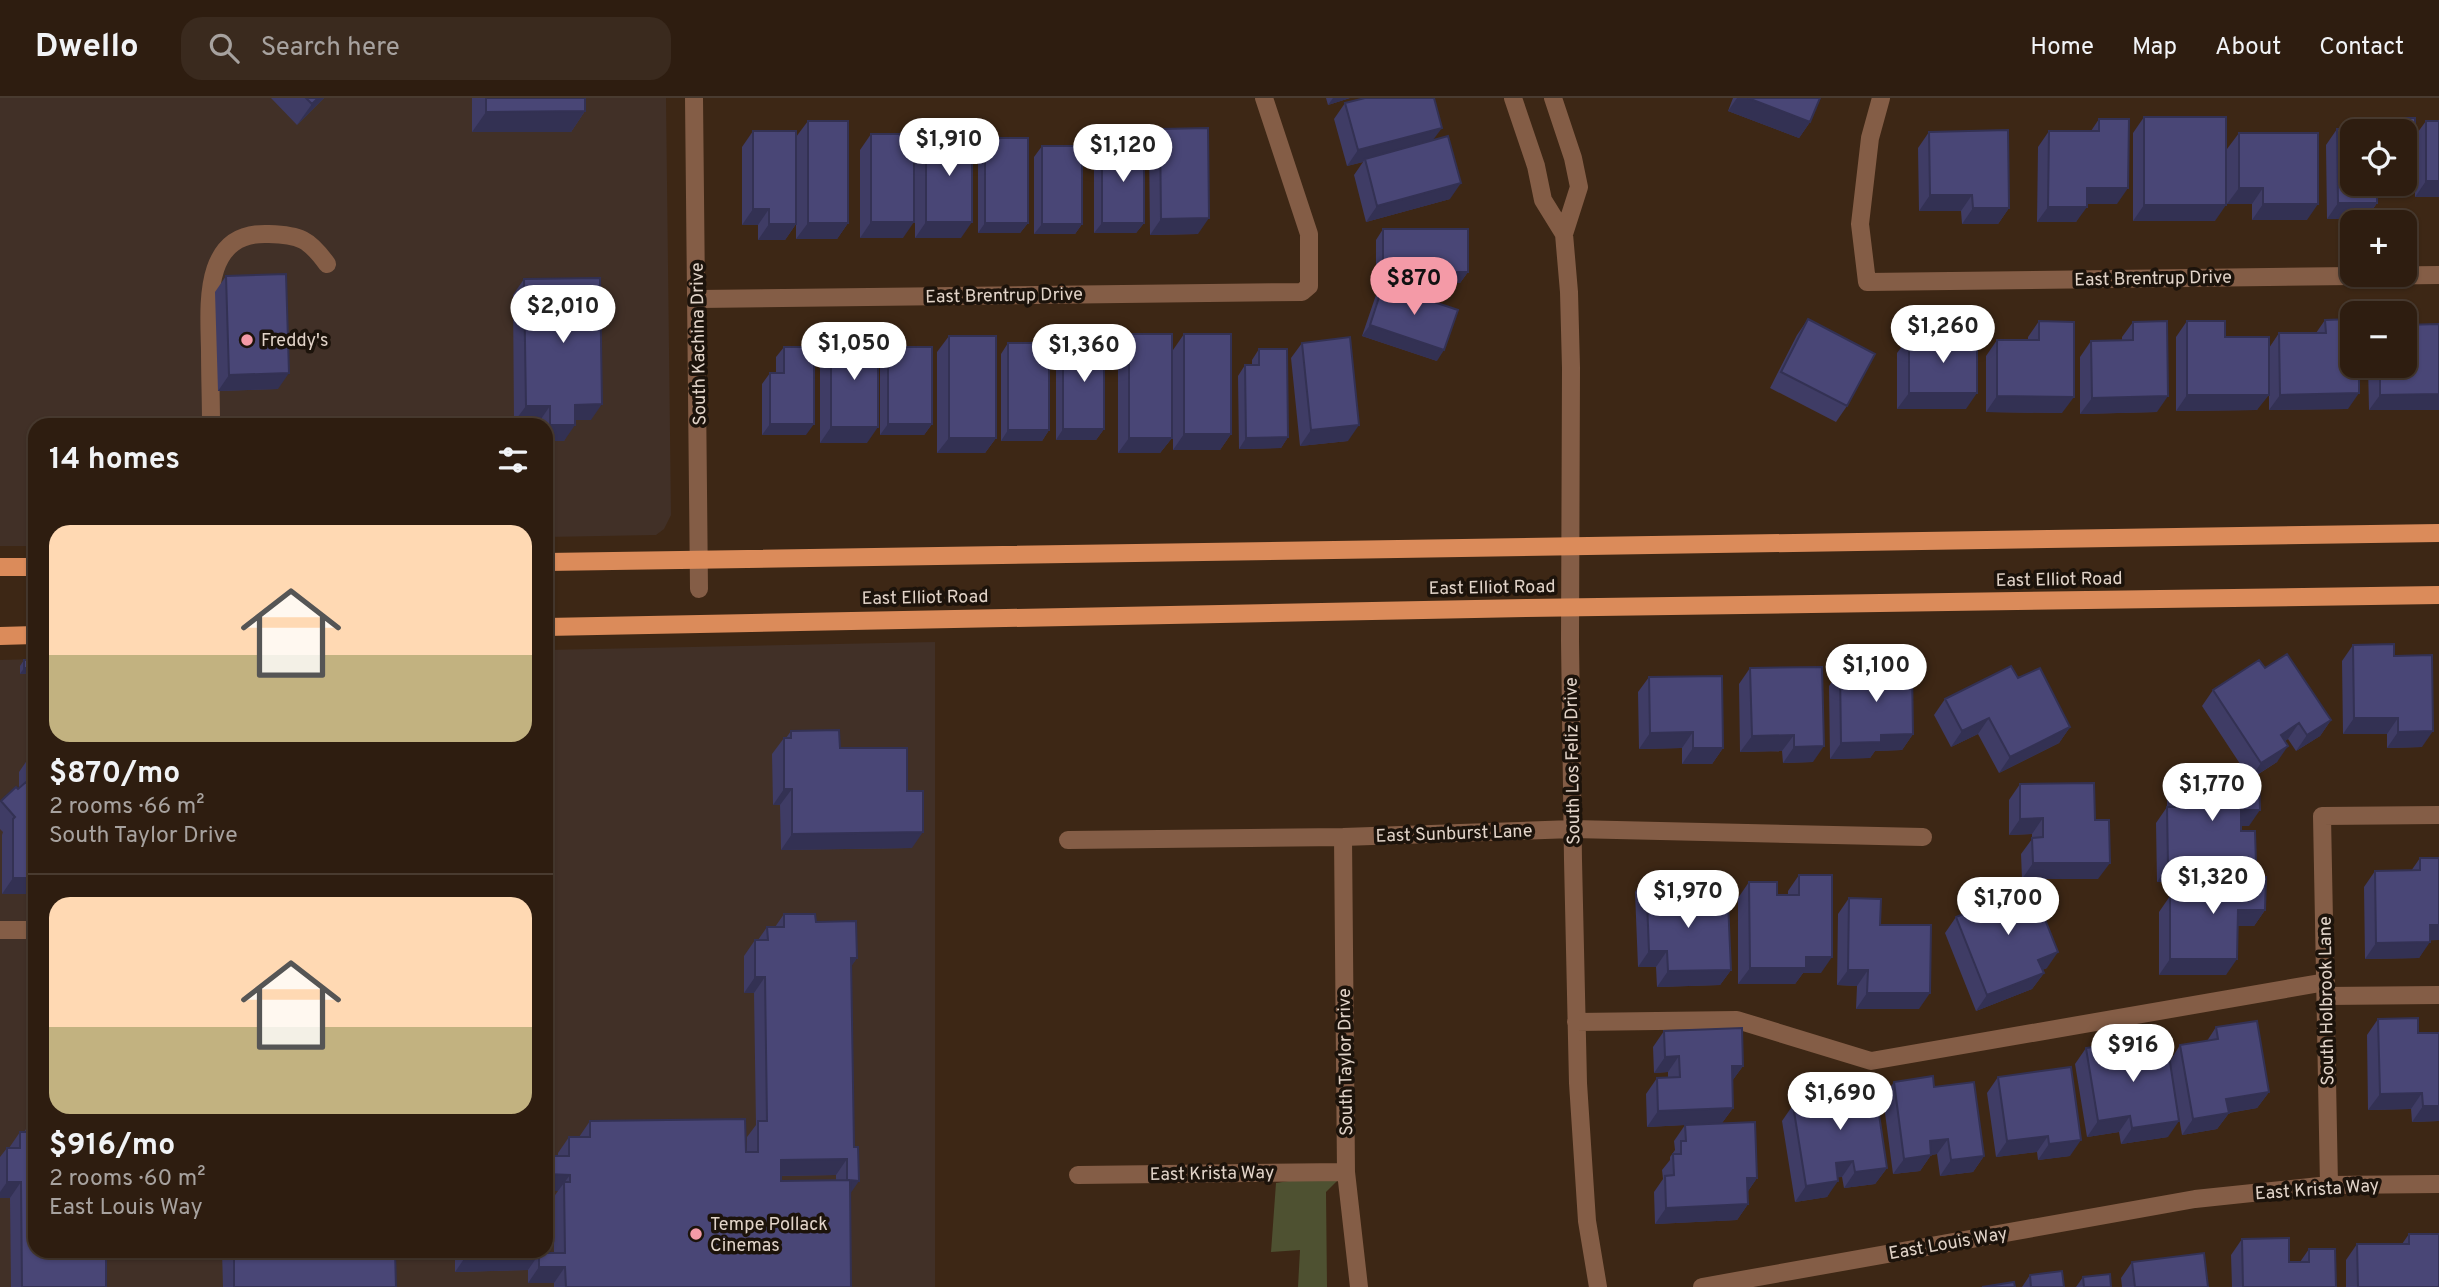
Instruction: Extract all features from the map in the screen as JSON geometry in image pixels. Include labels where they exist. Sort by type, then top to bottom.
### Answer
[{"type":"main road","points":[[553,562],[2439,533]]},
{"type":"main road","points":[[0,567],[28,567]]},
{"type":"main road","name":"East Elliot Road","points":[[553,626],[1570,607],[2439,595]]},
{"type":"main road","points":[[0,636],[28,635]]},
{"type":"street","name":"South Kachina Drive","points":[[694,98],[699,589]]},
{"type":"street","name":"East Brentrup Drive","points":[[698,299],[1302,292],[1309,286],[1310,234],[1264,98]]},
{"type":"street","name":"South Los Feliz Drive","points":[[1513,98],[1536,166],[1543,200],[1564,234]]},
{"type":"street","name":"South Los Feliz Drive","points":[[1553,98],[1573,158],[1579,187],[1564,234],[1572,369],[1570,607],[1576,1022],[1586,1208],[1598,1287]]},
{"type":"street","name":"East Brentrup Drive","points":[[1881,98],[1870,138],[1860,224],[1867,282],[2439,275]]},
{"type":"street","points":[[211,418],[209,292],[216,265],[233,242],[262,233],[289,234],[312,244],[327,264]]},
{"type":"street","name":"South Holbrook Lane","points":[[2329,1185],[2322,816],[2439,815]]},
{"type":"street","name":"East Sunburst Lane","points":[[1068,840],[1343,837],[1573,830],[1923,837]]},
{"type":"street","name":"South Taylor Drive","points":[[1343,837],[1346,1172],[1359,1287]]},
{"type":"street","points":[[0,930],[28,930]]},
{"type":"street","points":[[1576,1022],[1737,1020],[1871,1061],[2326,989],[2439,995]]},
{"type":"street","name":"East Krista Way","points":[[1078,1175],[1346,1172]]},
{"type":"street","name":"East Krista Way","points":[[2195,1199],[2329,1185],[2439,1184]]},
{"type":"street","name":"East Louis Way","points":[[1702,1287],[2195,1199]]},
{"type":"shaded area","points":[[0,98],[666,98],[671,515],[664,529],[656,535],[553,537],[553,418],[28,418],[28,546],[0,546]]},
{"type":"shaded area","points":[[935,642],[935,1287],[0,1287],[0,660],[28,659],[28,1258],[553,1258],[553,650]]},
{"type":"green space","points":[[1346,1172],[1326,1192],[1327,1287],[1298,1287],[1300,1250],[1271,1252],[1276,1183]]},
{"type":"building","points":[[306,98],[318,98],[312,104]]},
{"type":"building","points":[[486,98],[585,98],[585,111],[486,112]]},
{"type":"building","points":[[1365,98],[1434,98],[1442,128],[1358,150],[1345,103]]},
{"type":"building","points":[[1748,98],[1820,98],[1810,122]]},
{"type":"building","points":[[2144,117],[2226,117],[2226,205],[2144,205]]},
{"type":"building","points":[[2099,119],[2129,119],[2128,188],[2087,188],[2087,207],[2048,207],[2049,131],[2099,131]]},
{"type":"building","points":[[808,121],[848,121],[848,223],[808,223]]},
{"type":"building","points":[[2426,121],[2439,121],[2439,181],[2426,181]]},
{"type":"building","points":[[1208,128],[1209,218],[1161,219],[1160,129]]},
{"type":"building","points":[[2337,129],[2340,129],[2340,196],[2377,196],[2377,203],[2338,203]]},
{"type":"building","points":[[2008,130],[2009,208],[1973,208],[1972,195],[1930,195],[1929,132]]},
{"type":"building","points":[[753,131],[796,131],[796,224],[769,224],[769,209],[753,209]]},
{"type":"building","points":[[926,133],[972,133],[972,222],[926,222]]},
{"type":"building","points":[[2239,133],[2318,133],[2318,204],[2263,204],[2263,188],[2239,188]]},
{"type":"building","points":[[871,134],[914,134],[914,222],[871,222]]},
{"type":"building","points":[[1448,136],[1461,183],[1377,206],[1365,159]]},
{"type":"building","points":[[985,138],[1028,138],[1028,223],[985,223]]},
{"type":"building","points":[[1102,145],[1144,145],[1144,223],[1102,223]]},
{"type":"building","points":[[1042,146],[1082,146],[1082,224],[1042,224]]},
{"type":"building","points":[[1383,229],[1468,229],[1468,272],[1383,272]]},
{"type":"building","name":"Freddy's","points":[[286,274],[289,373],[229,375],[226,276]]},
{"type":"building","points":[[600,278],[602,404],[575,405],[575,425],[553,425],[550,406],[526,406],[524,279]]},
{"type":"building","points":[[1383,285],[1458,310],[1444,350],[1370,325]]},
{"type":"building","points":[[1808,319],[1875,354],[1847,406],[1781,372]]},
{"type":"building","points":[[2340,319],[2340,378],[2359,378],[2359,393],[2280,395],[2279,333],[2326,333],[2325,320]]},
{"type":"building","points":[[2039,321],[2074,322],[2074,397],[1997,396],[1997,340],[2039,340]]},
{"type":"building","points":[[2167,321],[2168,396],[2092,398],[2091,341],[2133,340],[2133,322]]},
{"type":"building","points":[[2187,321],[2225,321],[2225,337],[2269,337],[2269,395],[2187,395]]},
{"type":"building","points":[[2439,324],[2439,394],[2380,395],[2380,378],[2417,378],[2417,325]]},
{"type":"building","points":[[1129,334],[1172,334],[1172,438],[1129,438]]},
{"type":"building","points":[[1184,334],[1231,334],[1231,434],[1184,434]]},
{"type":"building","points":[[949,336],[996,336],[996,438],[949,438]]},
{"type":"building","points":[[1350,337],[1359,425],[1311,430],[1302,343]]},
{"type":"building","points":[[1909,337],[1977,337],[1977,393],[1909,393]]},
{"type":"building","points":[[831,338],[878,338],[878,427],[831,427]]},
{"type":"building","points":[[1063,340],[1104,340],[1104,429],[1063,429]]},
{"type":"building","points":[[1008,343],[1049,343],[1049,430],[1008,430]]},
{"type":"building","points":[[784,347],[814,347],[814,424],[770,424],[770,373],[784,373]]},
{"type":"building","points":[[888,347],[932,347],[932,424],[888,424]]},
{"type":"building","points":[[1259,349],[1287,349],[1288,437],[1246,438],[1245,365],[1259,365]]},
{"type":"building","points":[[2394,644],[2394,656],[2432,655],[2433,731],[2398,732],[2398,718],[2354,718],[2353,645]]},
{"type":"building","points":[[2287,654],[2331,720],[2307,735],[2299,723],[2281,735],[2288,746],[2261,763],[2213,690],[2259,660],[2265,668]]},
{"type":"building","points":[[24,660],[28,660],[28,668],[24,668]]},
{"type":"building","points":[[2011,666],[2018,678],[2040,668],[2070,727],[2010,757],[1989,718],[1962,731],[1945,699]]},
{"type":"building","points":[[1822,667],[1824,746],[1794,747],[1794,735],[1752,736],[1750,668]]},
{"type":"building","points":[[1912,669],[1913,734],[1881,735],[1881,742],[1841,743],[1840,670]]},
{"type":"building","points":[[1722,676],[1723,748],[1693,748],[1693,732],[1650,733],[1649,677]]},
{"type":"building","points":[[839,730],[840,748],[907,748],[907,791],[923,791],[923,832],[792,834],[792,789],[784,789],[784,738],[791,738],[791,731]]},
{"type":"building","points":[[2259,779],[2260,810],[2241,810],[2241,831],[2255,831],[2256,864],[2168,866],[2167,807],[2179,807],[2178,780]]},
{"type":"building","points":[[26,782],[28,878],[13,878],[15,817],[1,801]]},
{"type":"building","points":[[2094,783],[2095,820],[2109,820],[2110,863],[2033,863],[2032,838],[2043,837],[2043,818],[2020,819],[2020,784]]},
{"type":"building","points":[[2420,858],[2439,858],[2439,925],[2430,925],[2430,942],[2376,943],[2375,871],[2420,870]]},
{"type":"building","points":[[1669,875],[1670,904],[1728,902],[1731,970],[1668,971],[1667,951],[1649,951],[1646,876]]},
{"type":"building","points":[[1799,875],[1832,875],[1832,957],[1806,957],[1806,968],[1750,968],[1749,882],[1777,882],[1777,895],[1799,895]]},
{"type":"building","points":[[2028,877],[2058,952],[2038,960],[2044,973],[1987,995],[1956,917],[1997,900],[1993,891]]},
{"type":"building","points":[[2191,877],[2266,877],[2265,910],[2238,910],[2237,959],[2170,959],[2170,896],[2191,896]]},
{"type":"building","points":[[1849,898],[1881,899],[1880,925],[1931,925],[1930,993],[1867,993],[1868,970],[1848,970]]},
{"type":"building","points":[[784,914],[815,914],[816,922],[856,921],[857,958],[851,958],[854,1147],[858,1147],[859,1181],[850,1180],[851,1287],[566,1287],[565,1267],[539,1267],[539,1258],[553,1258],[553,1253],[565,1253],[564,1182],[570,1182],[570,1175],[553,1174],[553,1156],[569,1156],[569,1137],[590,1137],[590,1121],[745,1119],[746,1152],[758,1152],[758,1121],[767,1121],[765,977],[755,977],[755,940],[768,940],[767,927],[784,927]],"holes":[[[847,1159],[847,1180],[850,1180],[781,1181],[781,1160]]]},
{"type":"building","points":[[2418,1018],[2418,1033],[2439,1033],[2439,1106],[2423,1106],[2422,1093],[2380,1094],[2378,1019]]},
{"type":"building","points":[[2257,1021],[2269,1092],[2226,1099],[2229,1113],[2193,1119],[2180,1045],[2218,1039],[2216,1027]]},
{"type":"building","points":[[1742,1028],[1743,1066],[1732,1066],[1733,1108],[1658,1111],[1657,1078],[1680,1077],[1679,1056],[1665,1057],[1664,1031]]},
{"type":"building","points":[[2138,1040],[2140,1054],[2168,1049],[2179,1121],[2132,1128],[2130,1116],[2098,1121],[2086,1048]]},
{"type":"building","points":[[2071,1067],[2081,1140],[2049,1144],[2048,1136],[2007,1141],[1998,1077]]},
{"type":"building","points":[[1933,1076],[1934,1087],[1974,1082],[1984,1156],[1951,1160],[1948,1139],[1930,1141],[1931,1155],[1904,1159],[1894,1082]]},
{"type":"building","points":[[1874,1081],[1887,1168],[1855,1172],[1853,1161],[1836,1163],[1838,1181],[1806,1186],[1793,1105],[1818,1101],[1817,1089]]},
{"type":"building","points":[[1755,1122],[1757,1178],[1747,1178],[1748,1204],[1666,1208],[1665,1176],[1674,1175],[1673,1154],[1681,1154],[1681,1141],[1686,1141],[1685,1125]]},
{"type":"building","points":[[20,1132],[28,1132],[28,1258],[106,1258],[106,1287],[22,1287],[21,1182],[7,1182],[7,1148],[20,1148]]},
{"type":"building","points":[[2409,1234],[2439,1234],[2439,1287],[2358,1287],[2357,1244],[2409,1244]]},
{"type":"building","points":[[2289,1238],[2289,1262],[2309,1262],[2309,1249],[2335,1249],[2336,1287],[2243,1287],[2242,1239]]},
{"type":"building","points":[[2204,1253],[2208,1287],[2135,1287],[2132,1262]]},
{"type":"building","points":[[234,1258],[395,1258],[396,1287],[234,1287]]},
{"type":"building","points":[[2062,1271],[2064,1287],[2031,1287],[2030,1275]]},
{"type":"building","points":[[2110,1274],[2111,1287],[2084,1287],[2083,1277]]},
{"type":"building","points":[[2014,1282],[2015,1287],[1982,1287]]},
{"type":"place","name":"Freddy's","points":[[247,340]]},
{"type":"place","name":"Tempe Pollack Cinemas","points":[[696,1234]]}]
